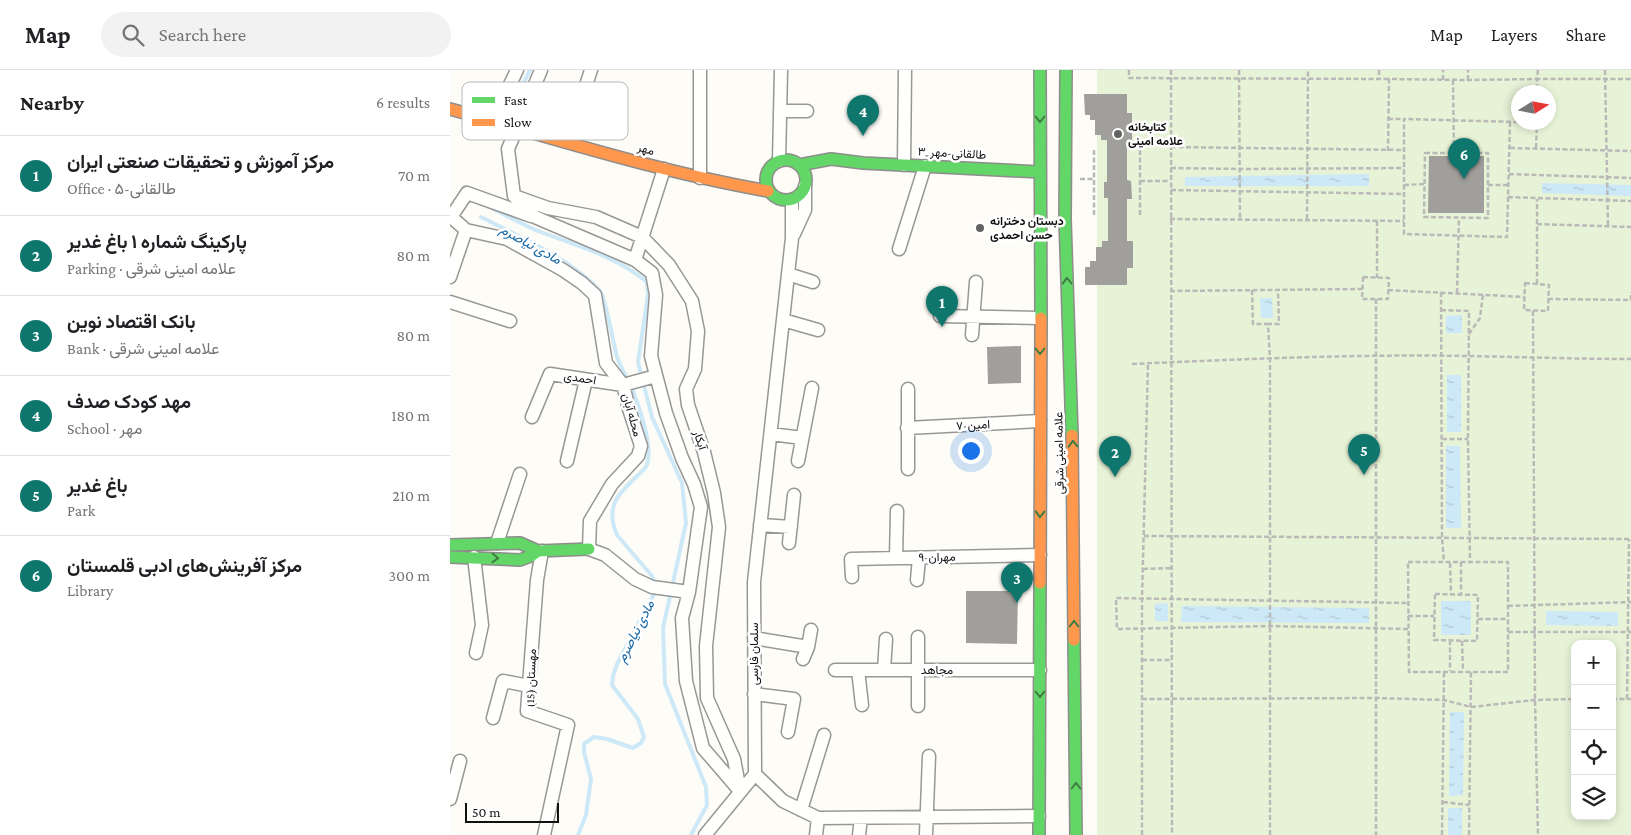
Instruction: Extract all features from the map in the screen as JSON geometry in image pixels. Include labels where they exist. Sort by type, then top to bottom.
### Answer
[{"type":"main road","name":"علامه امینی شرقی","points":[[1039,835],[1040,555],[1049,465],[1040,421],[1040,70]]},
{"type":"main road","name":"علامه امینی شرقی","points":[[1066,70],[1065,219],[1073,466],[1076,835]]},
{"type":"main road","name":"مهر","points":[[564,140],[700,178],[768,190]]},
{"type":"main road","points":[[799,165],[831,159],[863,163]]},
{"type":"main road","points":[[790,160],[799,165],[808,181],[798,197],[787,201],[776,198],[768,190],[765,180],[769,169],[779,161],[790,160]]},
{"type":"main road","name":"۳_طالقانی-مهر","points":[[863,163],[1040,172]]},
{"type":"main road","points":[[831,171],[863,163]]},
{"type":"main road","name":"مهر","points":[[718,182],[755,175],[769,169]]},
{"type":"main road","points":[[1049,465],[1073,466]]},
{"type":"main road","points":[[450,545],[520,543],[540,551],[589,549]]},
{"type":"main road","points":[[450,556],[520,560],[540,551]]},
{"type":"street","points":[[511,82],[517,70]]},
{"type":"street","points":[[536,82],[541,70]]},
{"type":"street","points":[[587,82],[591,70]]},
{"type":"street","points":[[700,70],[700,178]]},
{"type":"street","points":[[779,161],[781,70]]},
{"type":"street","points":[[904,165],[905,70]]},
{"type":"street","points":[[780,111],[807,110]]},
{"type":"street","points":[[511,140],[508,149],[514,196]]},
{"type":"street","points":[[899,249],[926,166]]},
{"type":"street","points":[[635,260],[664,169]]},
{"type":"street","name":"سلمان فارسی","points":[[792,238],[805,210],[808,181]]},
{"type":"street","points":[[535,217],[467,193],[450,217],[466,230],[507,239],[563,270],[595,295],[606,363],[623,384]]},
{"type":"street","name":"آبکار","points":[[514,196],[535,217],[635,260],[652,273],[656,295],[651,356],[666,413],[701,507],[689,592],[682,618],[686,681],[703,748],[740,791]]},
{"type":"street","name":"آبکار","points":[[514,196],[548,208],[596,217],[642,237],[668,266],[692,301],[698,331],[695,369],[686,389],[688,405],[704,452],[714,493],[719,527],[706,646],[707,698],[734,759],[740,791]]},
{"type":"street","name":"سلمان فارسی","points":[[755,774],[754,582],[792,238],[792,200]]},
{"type":"street","points":[[450,277],[466,230]]},
{"type":"street","points":[[788,274],[813,282]]},
{"type":"street","points":[[972,335],[976,282]]},
{"type":"street","points":[[450,302],[510,321]]},
{"type":"street","points":[[940,316],[1040,318]]},
{"type":"street","points":[[783,320],[818,330]]},
{"type":"street","name":"احمدی","points":[[532,417],[550,374],[623,384],[656,376]]},
{"type":"street","points":[[566,461],[586,380]]},
{"type":"street","name":"محله آبان","points":[[589,549],[590,520],[612,484],[638,456],[640,446],[623,384]]},
{"type":"street","points":[[798,461],[812,388]]},
{"type":"street","points":[[908,389],[908,469]]},
{"type":"street","name":"۷-امین","points":[[907,428],[1040,421]]},
{"type":"street","points":[[771,434],[802,438]]},
{"type":"street","points":[[497,543],[520,474]]},
{"type":"street","points":[[789,543],[794,495]]},
{"type":"street","points":[[896,558],[897,510]]},
{"type":"street","points":[[760,525],[792,527]]},
{"type":"street","points":[[589,549],[605,555],[635,579],[652,587],[689,592]]},
{"type":"street","name":"مهستان (15)","points":[[540,551],[527,711],[568,725],[544,835]]},
{"type":"street","name":"۹-مهران","points":[[852,577],[851,559],[1040,555]]},
{"type":"street","points":[[474,557],[482,625],[476,653]]},
{"type":"street","points":[[917,580],[919,558]]},
{"type":"street","points":[[754,638],[805,653],[811,630]]},
{"type":"street","points":[[918,637],[918,706]]},
{"type":"street","points":[[884,670],[886,638]]},
{"type":"street","name":"مجاهد","points":[[835,670],[1040,670]]},
{"type":"street","points":[[858,670],[862,705]]},
{"type":"street","points":[[493,718],[503,682],[529,686]]},
{"type":"street","points":[[754,694],[794,699],[788,732]]},
{"type":"street","points":[[801,810],[824,734]]},
{"type":"street","points":[[926,835],[929,756]]},
{"type":"street","points":[[450,799],[460,762]]},
{"type":"street","points":[[705,835],[755,774],[784,801],[818,818],[1039,816]]},
{"type":"street","points":[[816,835],[818,818]]},
{"type":"street","points":[[859,835],[861,818]]},
{"type":"path","points":[[1129,70],[1129,78],[1631,79]]},
{"type":"path","points":[[1171,70],[1172,835]]},
{"type":"path","points":[[1239,70],[1240,219]]},
{"type":"path","points":[[1307,219],[1309,169],[1308,70]]},
{"type":"path","points":[[1379,70],[1379,79]]},
{"type":"path","points":[[1442,80],[1443,70]]},
{"type":"path","points":[[1468,70],[1468,80]]},
{"type":"path","points":[[1538,70],[1538,85]]},
{"type":"path","points":[[1605,70],[1608,226]]},
{"type":"path","points":[[1388,151],[1389,79]]},
{"type":"path","points":[[1453,80],[1454,153]]},
{"type":"path","points":[[1388,119],[1404,119],[1453,120],[1510,122],[1507,237],[1404,234],[1404,119]]},
{"type":"path","points":[[1536,148],[1537,130]]},
{"type":"path","points":[[1170,147],[1404,150]]},
{"type":"path","points":[[1094,148],[1094,215]]},
{"type":"path","points":[[1140,148],[1140,215]]},
{"type":"path","points":[[1509,148],[1631,151]]},
{"type":"path","points":[[1425,152],[1454,153],[1488,153],[1488,218],[1424,217],[1425,152]]},
{"type":"path","points":[[1170,168],[1404,168]]},
{"type":"path","points":[[1509,174],[1631,178]]},
{"type":"path","points":[[1140,181],[1170,181]]},
{"type":"path","points":[[1404,185],[1424,184]]},
{"type":"path","points":[[1488,185],[1508,185]]},
{"type":"path","points":[[1170,190],[1404,194]]},
{"type":"path","points":[[1508,198],[1631,201]]},
{"type":"path","points":[[1537,199],[1537,284]]},
{"type":"path","points":[[1457,293],[1459,218]]},
{"type":"path","points":[[1170,219],[1404,221]]},
{"type":"path","points":[[1377,220],[1377,278]]},
{"type":"path","points":[[1537,224],[1631,227]]},
{"type":"path","points":[[1363,277],[1389,278],[1388,300],[1362,299],[1362,289],[1363,277]]},
{"type":"path","points":[[1525,283],[1549,285],[1548,311],[1524,310],[1524,297],[1525,283]]},
{"type":"path","points":[[1170,291],[1362,289]]},
{"type":"path","points":[[1252,290],[1252,324],[1279,324],[1278,290]]},
{"type":"path","points":[[1388,290],[1524,297]]},
{"type":"path","points":[[1441,292],[1442,538],[1444,562]]},
{"type":"path","points":[[1548,299],[1631,300],[1631,292]]},
{"type":"path","points":[[1468,336],[1480,318],[1483,294]]},
{"type":"path","points":[[1376,299],[1376,835]]},
{"type":"path","points":[[1441,310],[1469,310],[1467,356],[1470,562]]},
{"type":"path","points":[[1534,311],[1535,700],[1538,835]]},
{"type":"path","points":[[1268,324],[1270,358],[1270,835]]},
{"type":"path","points":[[1132,364],[1376,356],[1631,360]]},
{"type":"path","points":[[1142,835],[1142,598],[1148,363]]},
{"type":"path","points":[[1442,439],[1468,439]]},
{"type":"path","points":[[1144,536],[1630,539],[1627,699]]},
{"type":"path","points":[[1408,562],[1450,562],[1508,562],[1508,672],[1409,672],[1408,562]]},
{"type":"path","points":[[1450,562],[1451,594]]},
{"type":"path","points":[[1461,562],[1461,594]]},
{"type":"path","points":[[1143,569],[1171,568]]},
{"type":"path","points":[[1435,594],[1451,594],[1478,595],[1477,641],[1434,640],[1435,594]]},
{"type":"path","points":[[1408,603],[1116,598],[1116,629],[1270,626],[1408,629]]},
{"type":"path","points":[[1508,606],[1629,602]]},
{"type":"path","points":[[1408,616],[1434,616]]},
{"type":"path","points":[[1478,619],[1508,619]]},
{"type":"path","points":[[1508,632],[1629,632]]},
{"type":"path","points":[[1450,640],[1450,672]]},
{"type":"path","points":[[1462,641],[1463,671]]},
{"type":"path","points":[[1142,660],[1171,660]]},
{"type":"path","points":[[1442,835],[1444,672]]},
{"type":"path","points":[[1469,835],[1471,672]]},
{"type":"path","points":[[1142,699],[1376,698],[1444,700],[1471,707],[1535,700],[1571,700]]},
{"type":"path","points":[[1616,699],[1631,699]]},
{"type":"path","points":[[1443,802],[1469,805]]},
{"type":"green space","points":[[1097,70],[1631,70],[1631,835],[1097,835]]},
{"type":"water","points":[[1369,174],[1369,186],[1185,186],[1185,177]]},
{"type":"water","points":[[1542,183],[1631,185],[1631,196],[1542,193]]},
{"type":"water","points":[[1260,298],[1272,298],[1273,318],[1261,318]]},
{"type":"water","points":[[1462,315],[1462,333],[1446,333],[1446,316]]},
{"type":"water","points":[[1447,375],[1461,375],[1461,432],[1447,432]]},
{"type":"water","points":[[1446,446],[1460,446],[1461,528],[1446,528]]},
{"type":"water","points":[[1441,601],[1471,601],[1471,635],[1441,635]]},
{"type":"water","points":[[1168,603],[1168,621],[1155,621],[1155,604]]},
{"type":"water","points":[[1182,606],[1369,608],[1369,623],[1181,622]]},
{"type":"water","points":[[1546,611],[1618,612],[1618,626],[1546,625]]},
{"type":"water","points":[[1450,712],[1464,712],[1463,795],[1449,796]]},
{"type":"water","points":[[1448,808],[1462,808],[1462,835],[1448,835]]},
{"type":"building","points":[[1084,94],[1127,94],[1127,113],[1132,113],[1132,140],[1127,140],[1127,180],[1131,181],[1132,199],[1127,199],[1127,241],[1133,241],[1133,268],[1127,268],[1127,285],[1085,285],[1085,267],[1090,267],[1090,261],[1096,261],[1096,247],[1102,247],[1102,241],[1108,241],[1108,198],[1104,198],[1104,182],[1107,182],[1107,140],[1101,140],[1101,135],[1095,135],[1095,120],[1090,120],[1090,115],[1085,115]]},
{"type":"building","points":[[1429,156],[1484,156],[1484,213],[1428,213]]},
{"type":"building","points":[[1021,346],[1021,383],[988,384],[987,347]]},
{"type":"building","points":[[966,591],[1018,591],[1017,644],[966,643]]},
{"type":"waterway","points":[[524,82],[530,70]]},
{"type":"waterway","points":[[493,209],[532,229],[609,258],[647,282],[648,295],[638,362],[652,417],[682,483],[686,523],[663,628],[665,684],[706,787],[707,805],[691,835]]},
{"type":"waterway","name":"مادی نیاصرم","points":[[481,217],[560,259],[588,279],[602,295],[617,357],[639,408],[648,448],[647,465],[619,496],[615,502],[612,517],[617,535],[652,576],[655,584]]},
{"type":"waterway","name":"مادی نیاصرم","points":[[578,835],[586,815],[591,779],[584,752],[584,744],[594,737],[607,739],[633,748],[641,743],[644,737],[638,719],[612,685],[617,664],[654,591]]},
{"type":"traffic: fast","points":[[1040,70],[1041,318]]},
{"type":"traffic: fast","points":[[1066,70],[1065,219],[1072,435]]},
{"type":"traffic: fast","points":[[799,165],[831,159],[863,163],[1040,172]]},
{"type":"traffic: fast","points":[[790,160],[797,163],[803,169],[806,180],[805,188],[797,197],[790,200],[782,200],[775,197],[767,188],[766,176],[769,169],[778,161],[790,160]]},
{"type":"traffic: fast","points":[[450,545],[520,543],[538,551],[589,549]]},
{"type":"traffic: fast","points":[[450,557],[520,560],[538,551]]},
{"type":"traffic: fast","points":[[1039,835],[1040,583]]},
{"type":"traffic: fast","points":[[1074,640],[1076,835]]},
{"type":"traffic: slow","points":[[450,109],[462,112]]},
{"type":"traffic: slow","points":[[558,140],[648,165],[768,191]]},
{"type":"traffic: slow","points":[[1040,583],[1041,318]]},
{"type":"traffic: slow","points":[[1072,435],[1074,640]]},
{"type":"place","name":"کتابخانه علامه امینی","points":[[1118,134]]},
{"type":"place","name":"مهد کودک صدف","points":[[863,136]]},
{"type":"place","name":"مرکز آفرینش‌های ادبی قلمستان","points":[[1464,179]]},
{"type":"place","name":"دبستان دخترانه حسن احمدی","points":[[980,228]]},
{"type":"place","name":"مرکز آموزش و تحقیقات صنعتی ایران","points":[[942,327]]},
{"type":"place","name":"باغ غدیر","points":[[1364,475]]},
{"type":"place","name":"پارکینگ شماره ۱ باغ غدیر","points":[[1115,477]]},
{"type":"place","name":"بانک اقتصاد نوین","points":[[1017,603]]}]
